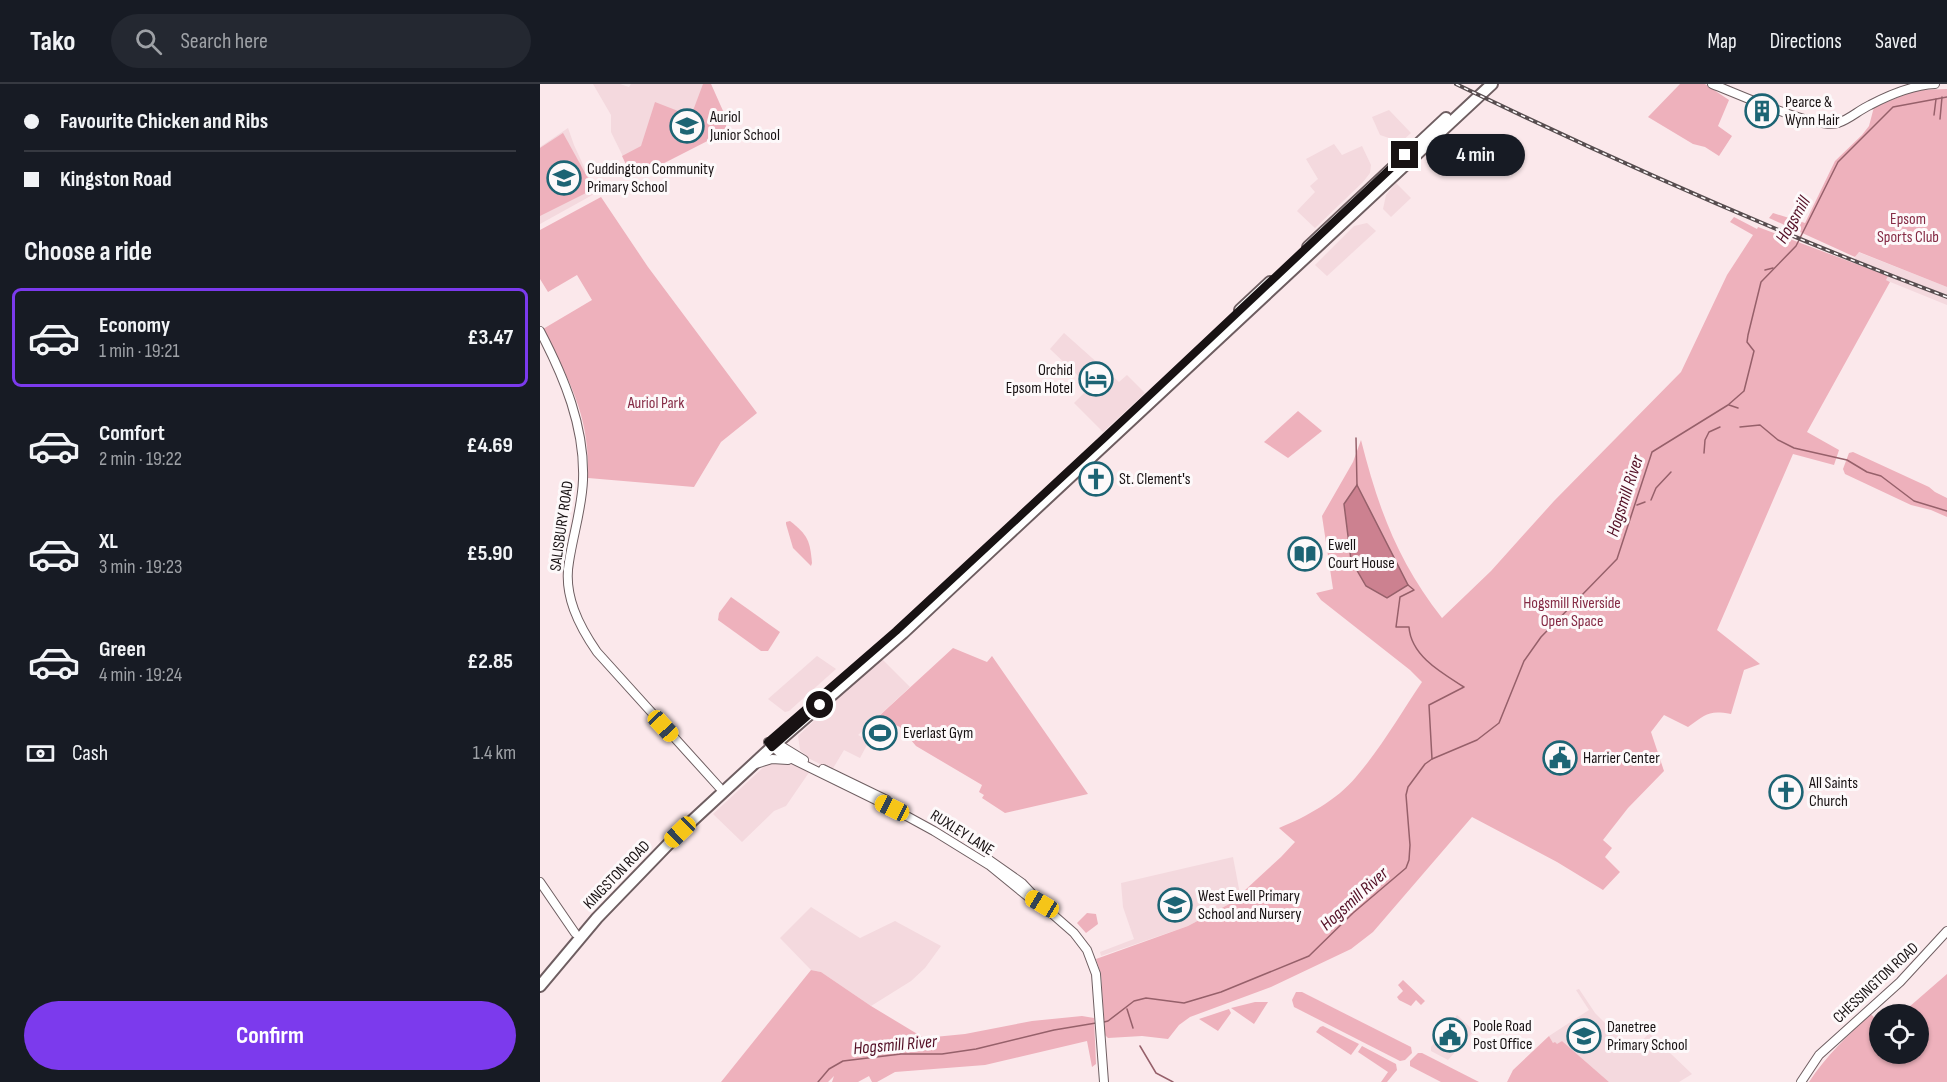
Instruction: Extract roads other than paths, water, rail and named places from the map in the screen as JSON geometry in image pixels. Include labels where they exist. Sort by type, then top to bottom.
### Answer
[{"type":"highway","name":"KINGSTON ROAD","points":[[540,987],[564,955],[614,898],[772,743],[896,631],[1214,336],[1389,169],[1483,84]]},
{"type":"highway","name":"KINGSTON ROAD","points":[[540,975],[635,867],[676,826],[719,787],[903,633],[1492,84]]},
{"type":"main road","points":[[1712,84],[1806,119],[1830,124],[1845,120],[1870,105],[1896,94],[1935,84]]},
{"type":"main road","name":"SALISBURY ROAD","points":[[540,331],[568,390],[582,445],[581,499],[568,565],[570,595],[578,620],[597,652],[719,787]]},
{"type":"main road","name":"RUXLEY LANE","points":[[772,743],[780,753],[934,831],[989,865],[1042,904]]},
{"type":"main road","name":"RUXLEY LANE","points":[[772,743],[875,793],[971,848],[1011,875],[1074,933],[1087,950],[1096,974],[1104,1082]]},
{"type":"main road","points":[[753,764],[772,759],[795,761]]},
{"type":"main road","points":[[540,882],[575,933]]},
{"type":"main road","name":"CHESSINGTON ROAD","points":[[1801,1082],[1819,1055],[1900,982],[1947,931]]},
{"type":"waterway","points":[[1940,119],[1942,97]]},
{"type":"waterway","name":"Hogsmill River","points":[[1104,1022],[1134,1001],[1146,998],[1184,1003],[1221,992],[1309,956],[1353,913],[1406,868],[1410,845],[1406,795],[1408,787],[1425,764],[1432,759],[1477,740],[1499,723],[1524,661],[1541,637],[1617,559],[1652,452],[1728,405],[1744,391],[1754,351],[1747,342],[1748,335],[1761,282],[1796,246],[1838,162],[1893,107],[1947,97]]},
{"type":"waterway","points":[[1934,115],[1936,99]]},
{"type":"waterway","name":"Hogsmill","points":[[1765,270],[1773,268]]},
{"type":"waterway","points":[[1729,405],[1738,408]]},
{"type":"waterway","name":"Hogsmill River","points":[[1740,427],[1760,425],[1778,440],[1794,448],[1847,460],[1867,472],[1881,476],[1914,501],[1947,511]]},
{"type":"waterway","name":"Hogsmill River","points":[[1704,453],[1705,440],[1709,432],[1720,427]]},
{"type":"waterway","points":[[1356,438],[1357,485]]},
{"type":"waterway","name":"Hogsmill River","points":[[1651,500],[1656,488],[1671,472]]},
{"type":"waterway","points":[[1637,505],[1645,502]]},
{"type":"waterway","points":[[1408,585],[1414,590],[1400,597],[1396,627],[1409,627],[1415,647],[1421,655],[1437,670],[1464,687],[1429,705],[1432,759]]},
{"type":"waterway","points":[[1127,1009],[1133,1028]]},
{"type":"waterway","name":"Hogsmill River","points":[[818,1082],[829,1069],[843,1061],[901,1054],[942,1054],[976,1049],[1054,1030],[1096,1023]]},
{"type":"waterway","points":[[1140,1046],[1156,1073],[1173,1082]]},
{"type":"railway","points":[[1456,84],[1699,196],[1947,297]]},
{"type":"place","name":"Pearce & Wynn Hair","points":[[1762,111]]},
{"type":"place","name":"Auriol Junior School","points":[[687,126]]},
{"type":"place","name":"Cuddington Community Primary School","points":[[564,178]]},
{"type":"place","name":"Orchid Epsom Hotel","points":[[1096,379]]},
{"type":"place","name":"St. Clement's","points":[[1096,479]]},
{"type":"place","name":"Ewell Court House","points":[[1305,554]]},
{"type":"place","name":"Everlast Gym","points":[[880,733]]},
{"type":"place","name":"Harrier Center","points":[[1560,758]]},
{"type":"place","name":"All Saints Church","points":[[1786,792]]},
{"type":"place","name":"West Ewell Primary School and Nursery","points":[[1175,905]]},
{"type":"place","name":"Poole Road Post Office","points":[[1450,1035]]},
{"type":"place","name":"Danetree Primary School","points":[[1584,1036]]},
{"type":"park label","name":"Epsom Sports Club","points":[[1908,228]]},
{"type":"park label","name":"Auriol Park","points":[[656,403]]},
{"type":"park label","name":"Hogsmill Riverside Open Space","points":[[1572,612]]}]
